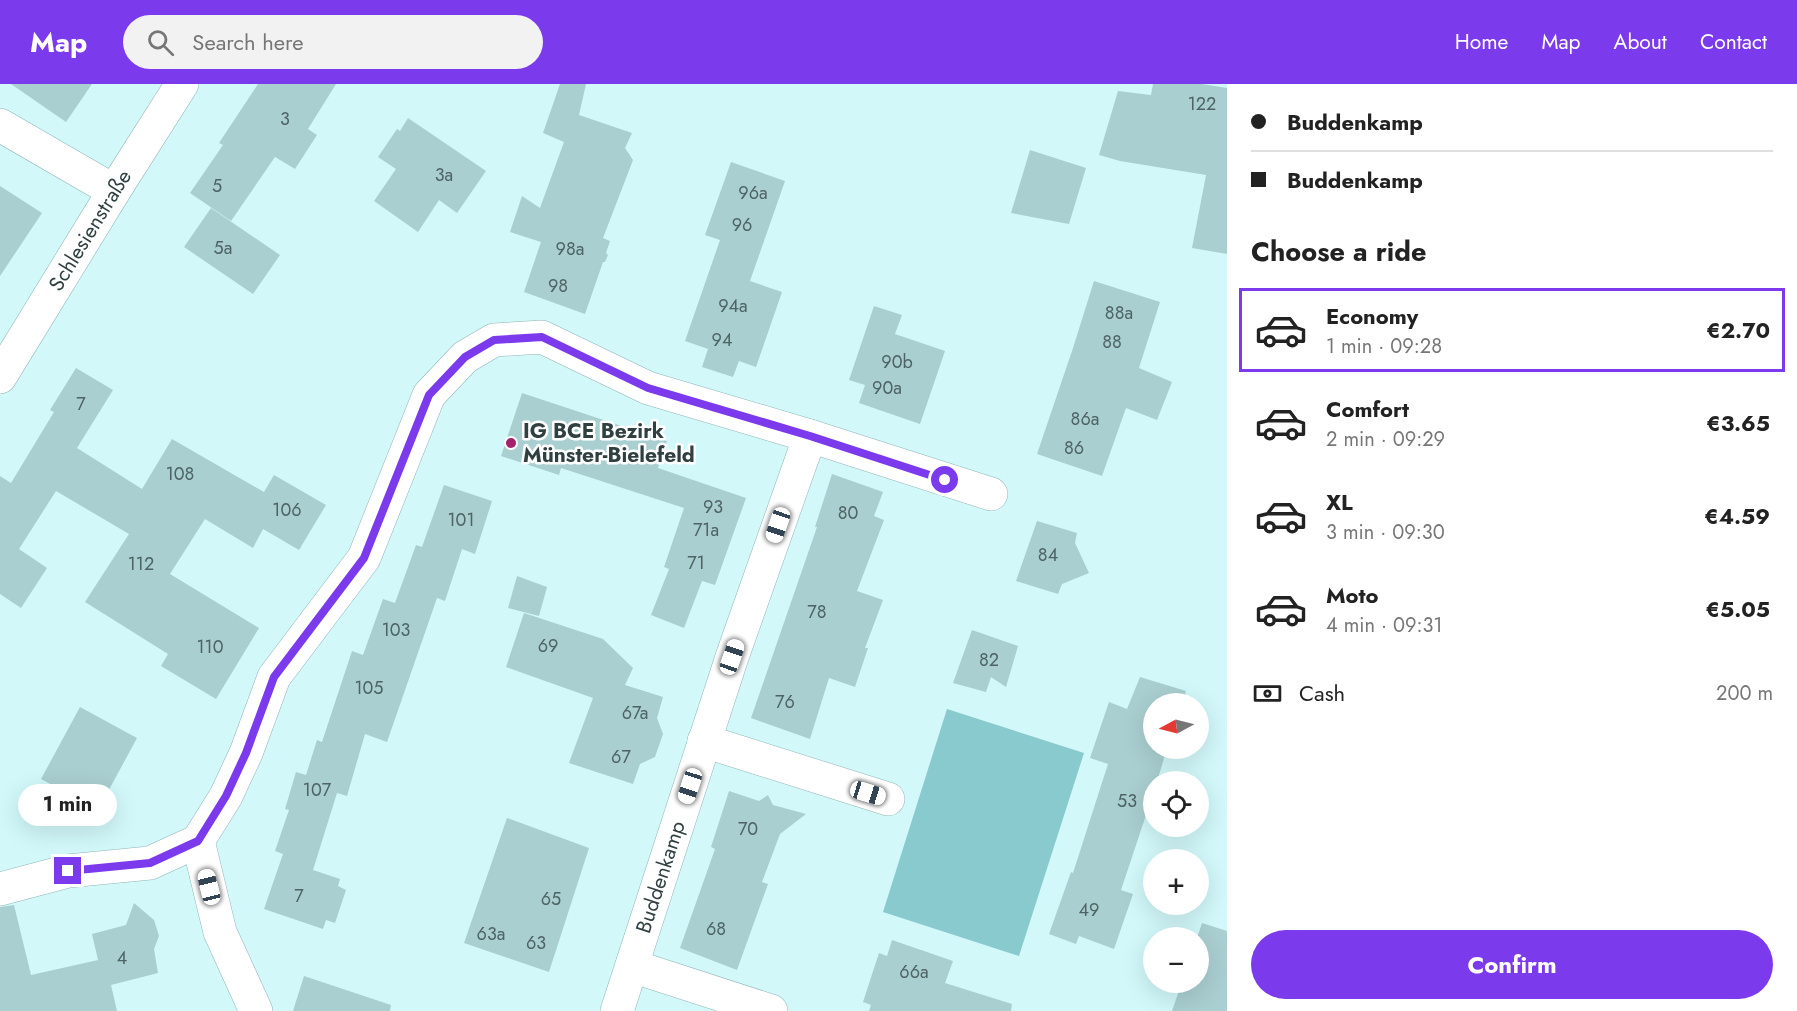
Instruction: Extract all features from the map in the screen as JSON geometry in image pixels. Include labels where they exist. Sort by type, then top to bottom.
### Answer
[{"type":"street","name":"Schlesienstraße","points":[[0,377],[182,84]]},
{"type":"street","points":[[0,125],[114,191]]},
{"type":"street","points":[[0,889],[68,871],[150,863],[198,841],[226,796],[246,753],[274,677],[364,558],[429,395],[465,357],[494,340],[542,337],[648,388],[810,436],[990,494]]},
{"type":"street","name":"Buddenkamp","points":[[617,1011],[732,657],[810,436]]},
{"type":"street","points":[[704,741],[888,799]]},
{"type":"street","points":[[198,841],[220,932],[256,1011]]},
{"type":"street","points":[[632,966],[771,1011]]},
{"type":"shaded area","points":[[947,709],[1084,753],[1019,956],[883,912]]},
{"type":"building","points":[[11,84],[92,84],[66,122]]},
{"type":"building","points":[[258,84],[336,84],[308,129],[317,135],[295,169],[275,157],[231,221],[190,193],[223,145],[219,143]]},
{"type":"building","points":[[560,84],[586,84],[579,115],[632,133],[625,148],[633,160],[603,238],[610,241],[606,253],[608,255],[603,262],[585,314],[524,292],[541,242],[510,232],[522,196],[540,208],[564,142],[543,133]]},
{"type":"building","points":[[1153,84],[1202,84],[1227,88],[1227,254],[1192,248],[1206,175],[1120,161],[1099,155],[1118,91],[1151,95]]},
{"type":"building","points":[[408,118],[486,171],[457,213],[439,200],[418,232],[374,201],[396,169],[378,157],[397,129],[400,131]]},
{"type":"building","points":[[1030,150],[1086,168],[1069,224],[1011,213]]},
{"type":"building","points":[[731,162],[785,181],[750,281],[782,292],[756,367],[739,361],[733,377],[702,367],[708,349],[685,341],[720,240],[705,235]]},
{"type":"building","points":[[0,186],[42,213],[0,276]]},
{"type":"building","points":[[211,208],[280,255],[253,294],[184,247]]},
{"type":"building","points":[[1094,281],[1160,302],[1139,368],[1172,382],[1157,420],[1126,408],[1102,476],[1037,454]]},
{"type":"building","points":[[874,306],[902,315],[895,334],[945,351],[920,424],[859,403],[865,385],[849,380]]},
{"type":"building","points":[[76,368],[113,390],[77,448],[142,489],[172,439],[264,492],[274,475],[326,505],[299,550],[263,529],[253,548],[205,519],[170,574],[259,628],[216,699],[161,666],[168,654],[85,602],[129,534],[56,491],[19,549],[47,568],[21,608],[0,594],[0,476],[11,483],[54,412],[50,410]]},
{"type":"building","points":[[522,393],[667,441],[658,468],[746,498],[715,585],[702,581],[684,628],[651,615],[669,569],[664,567],[684,508],[561,468],[559,475],[501,456]]},
{"type":"building","points":[[832,474],[883,492],[874,516],[884,520],[857,591],[883,600],[865,648],[868,648],[855,687],[829,678],[810,739],[751,718],[817,527],[815,527]]},
{"type":"building","points":[[444,485],[492,501],[475,554],[462,549],[445,601],[437,598],[387,742],[365,734],[347,796],[337,793],[313,870],[340,879],[338,886],[346,890],[335,923],[326,920],[323,929],[264,909],[283,854],[275,851],[289,810],[285,809],[296,772],[306,775],[317,740],[322,742],[352,651],[363,655],[383,599],[395,603],[416,545],[422,547]]},
{"type":"building","points":[[1037,521],[1077,533],[1075,543],[1089,573],[1062,584],[1058,594],[1016,581]]},
{"type":"building","points":[[517,576],[547,587],[539,616],[508,608]]},
{"type":"building","points":[[524,613],[603,639],[633,668],[625,685],[663,697],[657,718],[663,734],[655,757],[640,764],[633,784],[569,763],[593,698],[506,667]]},
{"type":"building","points":[[972,630],[1018,646],[1006,687],[991,677],[986,692],[953,683]]},
{"type":"building","points":[[1140,677],[1186,691],[1185,693],[1143,693],[1143,759],[1164,759],[1160,771],[1143,771],[1143,824],[1121,890],[1133,894],[1114,949],[1079,936],[1076,944],[1049,934],[1071,872],[1073,873],[1108,764],[1090,758],[1109,702],[1127,709]]},
{"type":"building","points":[[80,707],[137,738],[98,810],[41,779]]},
{"type":"building","points":[[729,791],[759,801],[768,795],[773,805],[806,814],[780,834],[762,882],[768,884],[737,970],[680,948],[715,849],[711,847]]},
{"type":"building","points":[[507,818],[589,848],[549,972],[464,943]]},
{"type":"building","points":[[134,903],[154,920],[159,936],[154,949],[158,973],[111,985],[117,1011],[0,1011],[0,907],[14,905],[31,975],[98,960],[92,934],[126,925]]},
{"type":"building","points":[[1202,923],[1227,931],[1227,1011],[1172,1011],[1178,993],[1209,993],[1209,927],[1201,927]]},
{"type":"building","points":[[892,940],[953,961],[945,983],[1012,1004],[1011,1011],[869,1011],[871,1005],[863,1002],[879,953],[887,956]]},
{"type":"building","points":[[304,976],[391,1005],[390,1011],[293,1011]]},
{"type":"place","name":"IG BCE Bezirk Münster-Bielefeld","points":[[511,443]]},
{"type":"route","points":[[68,871],[150,863],[198,841],[226,796],[246,753],[274,677],[364,558],[429,395],[465,357],[494,340],[542,337],[648,388],[810,436],[945,480]]}]
